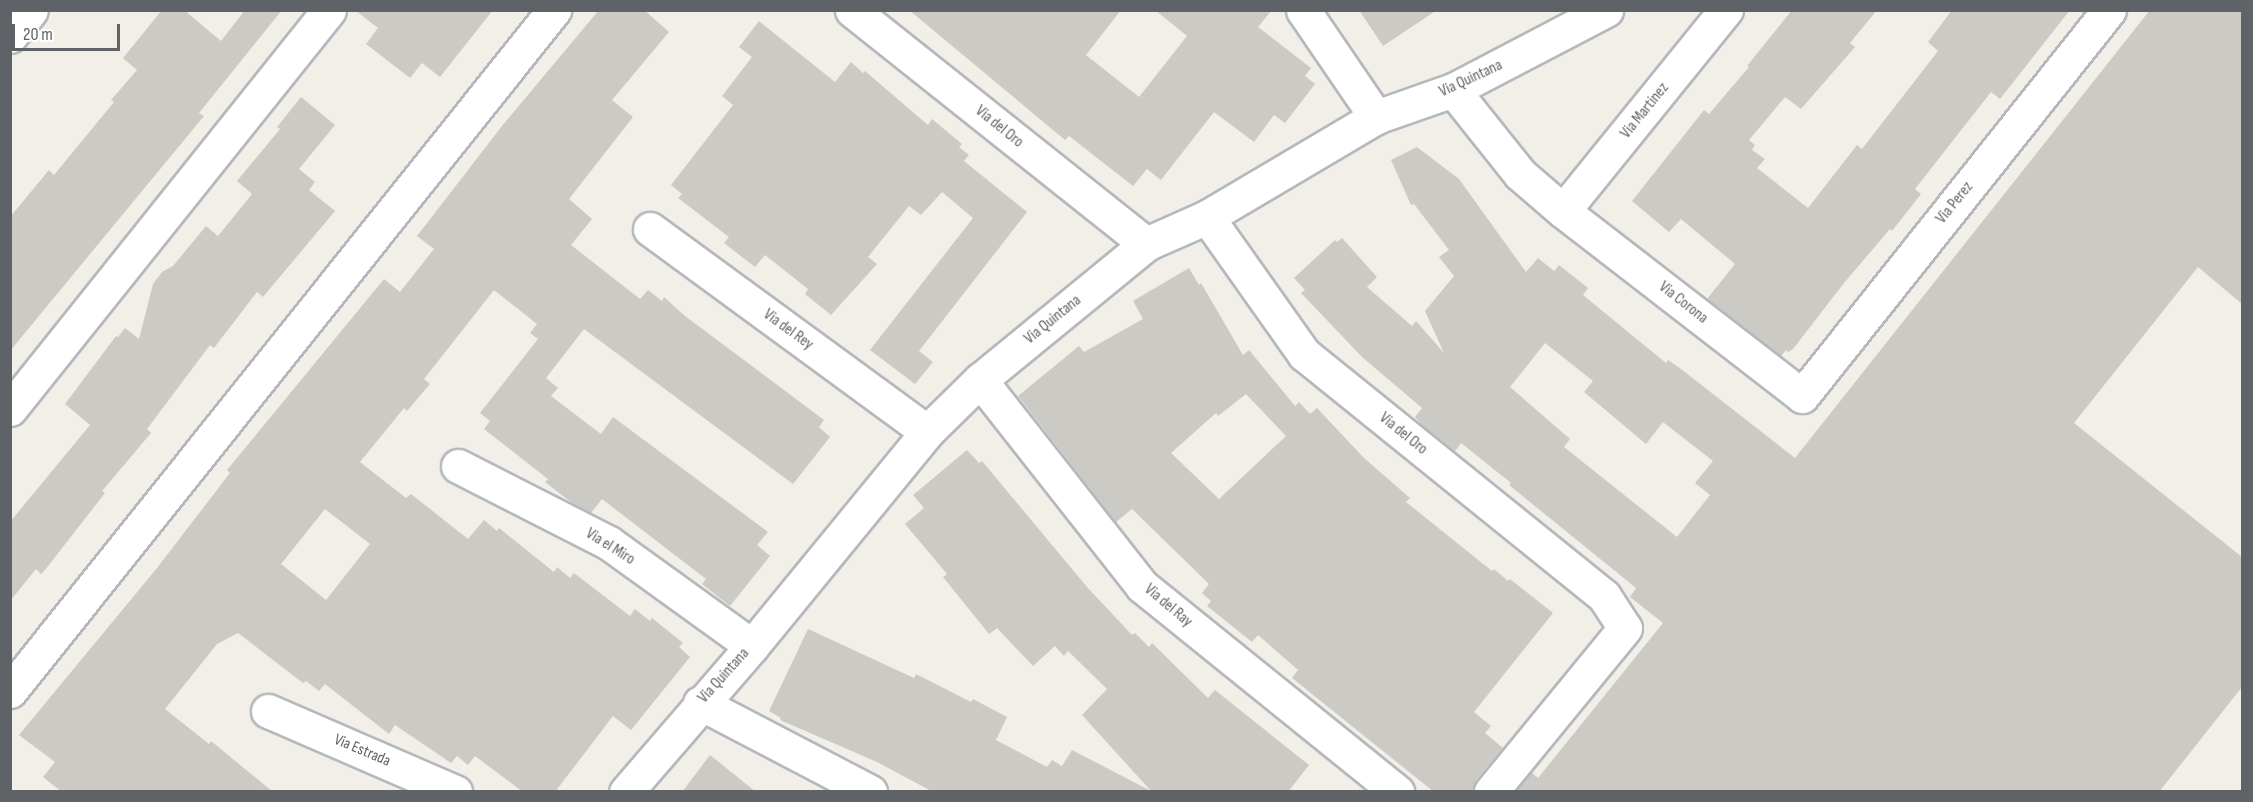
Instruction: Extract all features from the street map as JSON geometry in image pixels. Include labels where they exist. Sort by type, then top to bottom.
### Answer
[{"type":"street","points":[[10,36],[31,10]]},
{"type":"street","points":[[10,410],[328,10]]},
{"type":"street","points":[[10,691],[554,10]]},
{"type":"street","name":"Via del Oro","points":[[852,10],[1146,244]]},
{"type":"street","points":[[1303,10],[1376,117]]},
{"type":"street","name":"Via Quintana","points":[[626,792],[700,703],[752,646],[927,432],[980,380],[1146,244],[1207,217],[1376,117],[1453,90],[1606,10]]},
{"type":"street","name":"Via Martinez","points":[[1563,211],[1726,10]]},
{"type":"street","name":"Via Perez","points":[[1802,396],[2109,10]]},
{"type":"street","name":"Via Corona","points":[[1453,90],[1520,174],[1563,211],[1802,396]]},
{"type":"street","name":"Via del Oro","points":[[1207,217],[1304,354],[1604,596],[1625,627],[1491,792]]},
{"type":"street","name":"Via del Rey","points":[[650,229],[927,432]]},
{"type":"street","name":"Via del Ray","points":[[980,380],[1142,586],[1397,792]]},
{"type":"street","name":"Via el Miro","points":[[458,466],[609,543],[752,646]]},
{"type":"street","points":[[700,703],[870,792]]},
{"type":"street","name":"Via Estrada","points":[[268,711],[454,792]]},
{"type":"building","points":[[162,10],[184,10],[221,41],[245,10],[282,10],[199,113],[204,116],[10,351],[10,217],[49,170],[54,175],[114,102],[111,100],[137,70],[123,58]]},
{"type":"building","points":[[355,10],[493,10],[440,77],[422,63],[410,78],[366,44],[378,28]]},
{"type":"building","points":[[599,10],[644,10],[669,32],[612,100],[633,117],[569,199],[592,219],[571,245],[640,299],[648,290],[662,301],[664,297],[685,316],[824,420],[819,427],[830,437],[793,484],[584,329],[546,378],[558,388],[551,396],[601,434],[613,417],[768,532],[757,545],[770,556],[730,606],[702,584],[706,579],[602,499],[591,513],[572,503],[545,482],[548,479],[484,429],[490,421],[480,413],[538,339],[530,333],[537,324],[494,290],[424,379],[430,384],[407,411],[404,408],[360,462],[406,498],[411,494],[468,539],[484,520],[497,531],[499,528],[554,572],[557,567],[570,578],[574,573],[630,616],[635,609],[650,621],[652,618],[683,643],[679,647],[690,657],[631,730],[613,716],[555,792],[523,792],[475,756],[468,765],[457,756],[451,763],[395,725],[389,734],[325,684],[319,691],[306,681],[303,683],[238,633],[217,644],[165,709],[209,744],[211,741],[273,792],[62,792],[43,777],[55,762],[19,735],[157,568],[230,473],[227,470],[384,279],[400,292],[434,249],[417,236],[502,126]],"holes":[[[325,509],[370,544],[326,600],[281,564]]]},
{"type":"building","points":[[909,10],[1121,10],[1086,55],[1139,97],[1187,36],[1155,10],[1272,10],[1258,27],[1311,68],[1305,76],[1315,84],[1285,123],[1274,115],[1254,142],[1214,112],[1161,180],[1147,169],[1133,186],[1069,136],[1065,140]]},
{"type":"building","points":[[1359,10],[1437,10],[1383,46]]},
{"type":"building","points":[[1792,10],[1877,10],[1850,43],[1855,47],[1801,109],[1785,97],[1749,140],[1755,145],[1752,150],[1765,159],[1757,168],[1808,208],[1857,145],[1862,149],[1938,51],[1928,42],[1952,10],[2070,10],[2000,99],[1991,92],[1915,189],[1921,194],[1892,231],[1890,229],[1844,283],[1793,349],[1788,352],[1786,350],[1781,356],[1707,299],[1735,264],[1681,219],[1669,232],[1632,201],[1704,110],[1709,114],[1749,67],[1747,66]]},
{"type":"building","points":[[2150,10],[2242,10],[2242,304],[2198,267],[2074,423],[2242,557],[2242,687],[2159,792],[1516,792],[1531,772],[1538,778],[1663,623],[1630,597],[1636,588],[1509,485],[1511,483],[1461,443],[1455,451],[1424,427],[1415,417],[1422,408],[1362,357],[1301,293],[1305,290],[1294,278],[1335,240],[1337,242],[1342,238],[1377,277],[1367,287],[1412,326],[1416,321],[1444,353],[1425,311],[1454,276],[1439,257],[1449,250],[1414,204],[1411,205],[1391,160],[1417,147],[1459,179],[1526,272],[1538,258],[1554,271],[1559,265],[1588,288],[1583,295],[1666,363],[1668,360],[1681,369],[1795,458]],"holes":[[[1545,343],[1593,381],[1584,392],[1646,444],[1663,422],[1713,461],[1695,483],[1710,495],[1677,537],[1564,447],[1570,439],[1510,387]]]},
{"type":"building","points":[[759,21],[835,82],[851,62],[863,73],[865,71],[928,125],[932,119],[962,144],[959,147],[969,155],[964,161],[1027,212],[919,351],[933,362],[915,384],[870,350],[973,218],[942,192],[921,215],[909,206],[868,257],[877,264],[831,315],[805,294],[808,289],[765,255],[755,267],[724,243],[729,237],[678,198],[682,194],[671,185],[733,105],[722,96],[752,57],[739,47]]},
{"type":"building","points":[[301,97],[335,125],[299,169],[315,182],[309,190],[335,211],[263,297],[257,292],[214,348],[210,345],[147,429],[151,433],[102,491],[105,493],[45,570],[41,574],[36,569],[10,601],[10,522],[90,425],[65,404],[116,336],[118,337],[125,328],[139,339],[153,284],[162,272],[173,266],[206,226],[218,236],[252,194],[237,181],[280,129],[277,127]]},
{"type":"building","points":[[1189,268],[1199,285],[1201,283],[1243,355],[1249,350],[1295,406],[1299,402],[1310,414],[1317,408],[1364,458],[1410,498],[1406,502],[1492,571],[1494,569],[1508,581],[1510,579],[1553,613],[1474,712],[1491,726],[1485,733],[1503,748],[1476,780],[1473,792],[1434,792],[1292,678],[1298,670],[1258,635],[1252,642],[1207,606],[1211,601],[1202,593],[1209,584],[1132,509],[1116,522],[1018,396],[1079,346],[1084,352],[1143,319],[1133,301]],"holes":[[[1246,394],[1286,436],[1219,499],[1171,453],[1216,413],[1218,416]]]},
{"type":"building","points":[[967,450],[979,463],[982,461],[1087,587],[1132,635],[1135,633],[1149,647],[1152,643],[1208,698],[1215,690],[1309,765],[1288,792],[933,792],[877,762],[780,720],[781,718],[769,711],[808,629],[914,678],[916,674],[971,702],[973,699],[1007,717],[996,740],[1047,767],[1052,760],[1062,766],[1072,750],[1151,791],[1082,715],[1107,689],[1068,651],[1064,656],[1055,646],[1033,666],[997,628],[989,634],[943,577],[947,574],[905,524],[924,508],[913,495]]},
{"type":"building","points":[[710,755],[756,792],[682,792]]}]
